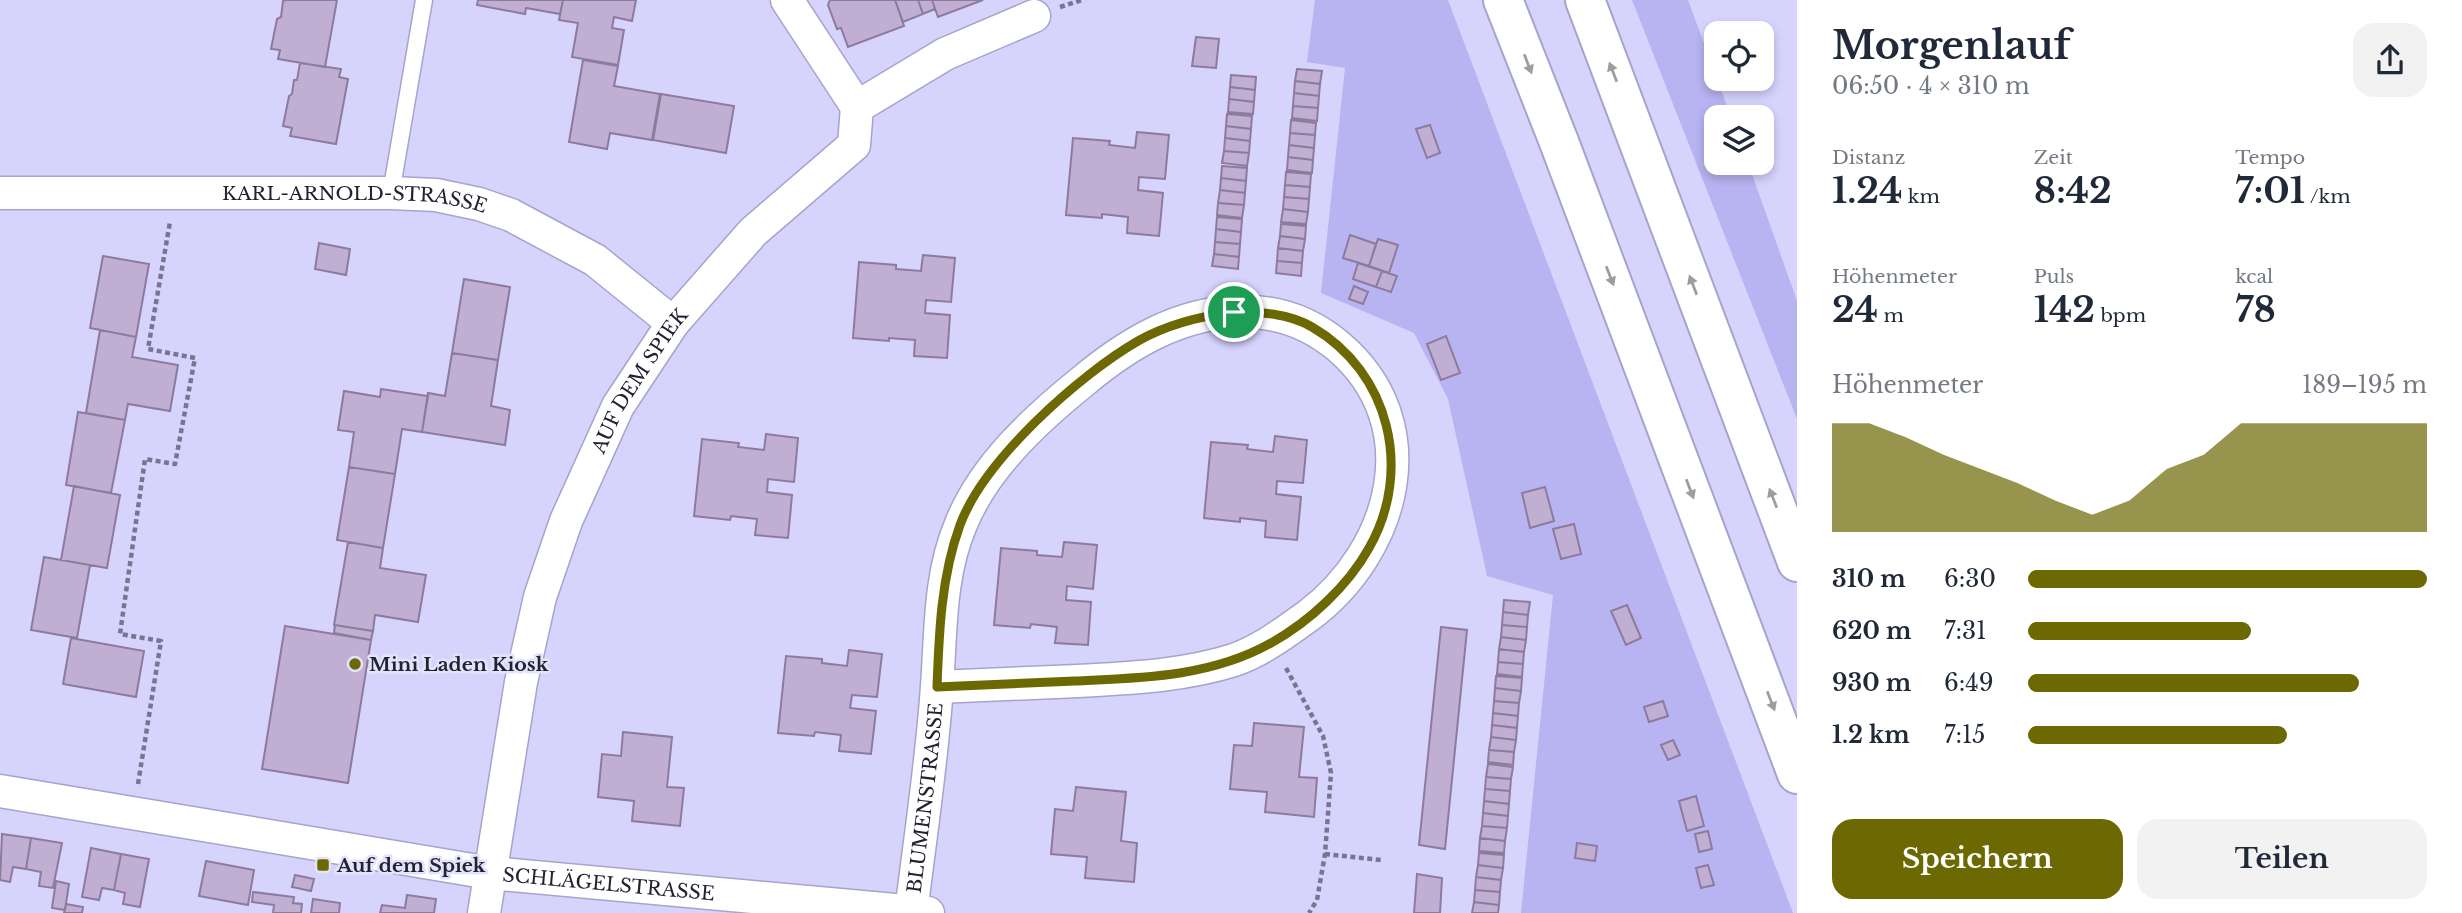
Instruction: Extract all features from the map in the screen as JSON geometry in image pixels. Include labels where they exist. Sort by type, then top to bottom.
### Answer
[{"type":"highway","points":[[1503,0],[1797,774]]},
{"type":"highway","points":[[1585,0],[1797,562]]},
{"type":"street","points":[[788,0],[857,107],[945,54],[1034,16]]},
{"type":"street","name":"AUF DEM SPIEK","points":[[484,913],[521,681],[540,597],[566,521],[618,406],[673,323],[753,232],[854,145],[857,107]]},
{"type":"street","name":"KARL-ARNOLD-STRASSE","points":[[0,193],[436,195],[479,204],[511,215],[595,260],[673,323]]},
{"type":"street","name":"BLUMENSTRASSE","points":[[917,912],[942,606],[951,555],[961,523],[985,479],[1055,404],[1108,360],[1140,340],[1172,325],[1203,316],[1234,312],[1287,317],[1311,326],[1350,356],[1365,375],[1377,396],[1392,448],[1392,479],[1382,517],[1370,546],[1353,573],[1330,599],[1272,642],[1238,658],[1200,670],[1155,677],[937,687]]},
{"type":"street","name":"SCHLÄGELSTRASSE","points":[[0,791],[490,873],[917,912]]},
{"type":"lane","points":[[391,193],[424,0]]},
{"type":"path","points":[[133,814],[160,641],[120,634],[145,459],[175,464],[195,358],[148,349],[175,194]]},
{"type":"path","points":[[1272,642],[1323,736],[1331,773],[1325,853],[1317,900],[1309,913]]},
{"type":"path","points":[[1325,853],[1381,860]]},
{"type":"shaded area","points":[[1315,0],[1448,0],[1793,913],[1521,913],[1553,595],[1487,576],[1448,399],[1414,333],[1321,293],[1345,68],[1307,62]]},
{"type":"shaded area","points":[[1632,0],[1688,0],[1704,44],[1704,91],[1721,91],[1727,105],[1704,105],[1704,175],[1752,175],[1797,301],[1797,419]]},
{"type":"building","points":[[337,0],[325,67],[278,59],[280,50],[271,49],[277,19],[281,17],[283,1]]},
{"type":"building","points":[[478,0],[563,0],[560,14],[526,8],[525,14],[477,5]]},
{"type":"building","points":[[563,0],[636,0],[632,21],[614,17],[612,28],[624,30],[618,65],[572,57],[578,23],[559,20]]},
{"type":"building","points":[[830,0],[895,0],[904,26],[848,47],[841,28],[837,29],[828,5]]},
{"type":"building","points":[[895,0],[918,0],[923,14],[903,22]]},
{"type":"building","points":[[918,0],[932,0],[935,9],[923,14]]},
{"type":"building","points":[[932,0],[983,0],[938,17]]},
{"type":"building","points":[[1196,37],[1219,39],[1216,68],[1192,66]]},
{"type":"building","points":[[583,60],[618,66],[614,86],[660,94],[652,140],[610,133],[607,149],[569,142]]},
{"type":"building","points":[[300,63],[341,69],[339,77],[348,79],[336,144],[290,136],[292,128],[283,126]]},
{"type":"building","points":[[1297,69],[1322,71],[1320,84],[1295,81]]},
{"type":"building","points":[[1231,75],[1256,77],[1255,90],[1230,87]]},
{"type":"building","points":[[1295,81],[1320,84],[1319,96],[1294,93]]},
{"type":"building","points":[[1230,87],[1255,90],[1254,102],[1229,99]]},
{"type":"building","points":[[1294,93],[1319,96],[1318,108],[1293,106]]},
{"type":"building","points":[[661,94],[734,106],[726,153],[653,140]]},
{"type":"building","points":[[1229,99],[1254,102],[1253,114],[1228,112]]},
{"type":"building","points":[[1293,106],[1318,108],[1317,121],[1292,118]]},
{"type":"building","points":[[1227,114],[1252,116],[1251,129],[1226,126]]},
{"type":"building","points":[[1291,120],[1316,123],[1315,135],[1290,133]]},
{"type":"building","points":[[1430,125],[1440,153],[1427,158],[1416,129]]},
{"type":"building","points":[[1226,126],[1251,129],[1250,141],[1225,138]]},
{"type":"building","points":[[1137,132],[1169,135],[1165,179],[1139,177],[1138,190],[1163,193],[1159,236],[1127,233],[1128,217],[1102,214],[1102,218],[1066,215],[1073,138],[1110,141],[1109,145],[1135,148]]},
{"type":"building","points":[[1290,133],[1315,135],[1314,148],[1289,145]]},
{"type":"building","points":[[1225,138],[1250,141],[1249,153],[1224,151]]},
{"type":"building","points":[[1289,145],[1314,148],[1313,160],[1288,157]]},
{"type":"building","points":[[1224,151],[1249,153],[1247,166],[1222,163]]},
{"type":"building","points":[[1288,157],[1313,160],[1312,173],[1287,170]]},
{"type":"building","points":[[1222,166],[1247,168],[1246,181],[1221,178]]},
{"type":"building","points":[[1286,172],[1311,174],[1310,187],[1285,185]]},
{"type":"building","points":[[1221,178],[1246,181],[1245,193],[1220,190]]},
{"type":"building","points":[[1285,185],[1310,187],[1309,199],[1284,197]]},
{"type":"building","points":[[1220,190],[1245,193],[1244,205],[1218,203]]},
{"type":"building","points":[[1284,197],[1309,199],[1308,212],[1283,209]]},
{"type":"building","points":[[1218,203],[1244,205],[1242,218],[1217,215]]},
{"type":"building","points":[[1283,209],[1308,212],[1306,224],[1281,222]]},
{"type":"building","points":[[1217,217],[1242,219],[1241,232],[1216,229]]},
{"type":"building","points":[[1281,224],[1306,226],[1305,239],[1280,236]]},
{"type":"building","points":[[1216,229],[1241,232],[1240,244],[1215,242]]},
{"type":"building","points":[[1350,235],[1376,244],[1369,266],[1343,258]]},
{"type":"building","points":[[1280,236],[1305,239],[1303,251],[1278,248]]},
{"type":"building","points":[[1378,239],[1398,245],[1389,273],[1369,266]]},
{"type":"building","points":[[1215,242],[1240,244],[1239,257],[1214,254]]},
{"type":"building","points":[[319,243],[350,249],[346,275],[315,269]]},
{"type":"building","points":[[1278,248],[1303,251],[1302,263],[1277,261]]},
{"type":"building","points":[[1214,254],[1239,257],[1238,269],[1212,266]]},
{"type":"building","points":[[923,255],[955,258],[951,302],[926,300],[925,313],[950,315],[947,358],[914,356],[915,340],[853,338],[859,262],[896,265],[896,269],[921,271]]},
{"type":"building","points":[[103,256],[149,264],[136,337],[90,328]]},
{"type":"building","points":[[1277,261],[1302,263],[1301,276],[1276,273]]},
{"type":"building","points":[[1358,263],[1382,271],[1376,287],[1353,279]]},
{"type":"building","points":[[1382,271],[1397,276],[1391,292],[1376,287]]},
{"type":"building","points":[[464,279],[510,287],[498,360],[452,353]]},
{"type":"building","points":[[1354,286],[1368,292],[1363,304],[1349,299]]},
{"type":"building","points":[[100,330],[136,337],[132,357],[178,365],[170,411],[128,404],[125,420],[86,413]]},
{"type":"building","points":[[1446,336],[1460,373],[1441,380],[1427,344]]},
{"type":"building","points":[[452,353],[498,360],[491,406],[510,410],[505,445],[422,432],[428,393],[445,396]]},
{"type":"building","points":[[381,389],[428,396],[422,432],[402,429],[395,474],[349,467],[354,432],[338,430],[344,391],[380,397]]},
{"type":"building","points":[[78,412],[125,420],[111,493],[66,485]]},
{"type":"building","points":[[766,434],[798,438],[794,482],[768,479],[767,492],[792,495],[788,538],[755,535],[757,519],[731,516],[730,520],[694,516],[702,439],[739,443],[738,447],[764,450]]},
{"type":"building","points":[[1275,436],[1307,440],[1303,483],[1277,481],[1276,494],[1301,497],[1297,540],[1265,537],[1266,521],[1240,518],[1240,522],[1204,518],[1211,442],[1248,445],[1247,449],[1273,452]]},
{"type":"building","points":[[349,467],[395,474],[383,548],[337,540]]},
{"type":"building","points":[[74,486],[120,495],[107,568],[61,560]]},
{"type":"building","points":[[1545,487],[1554,521],[1530,528],[1522,493]]},
{"type":"building","points":[[1574,524],[1581,554],[1561,559],[1553,529]]},
{"type":"building","points":[[348,542],[383,548],[380,568],[426,575],[418,622],[375,615],[373,631],[334,625]]},
{"type":"building","points":[[1064,542],[1097,545],[1093,589],[1067,586],[1066,600],[1091,602],[1088,645],[1055,643],[1057,627],[1031,624],[1030,628],[994,625],[1001,548],[1037,551],[1037,555],[1062,557]]},
{"type":"building","points":[[44,557],[90,565],[77,638],[31,630]]},
{"type":"building","points":[[1504,600],[1530,602],[1528,615],[1503,612]]},
{"type":"building","points":[[1627,605],[1641,638],[1626,645],[1611,611]]},
{"type":"building","points":[[1503,612],[1528,615],[1527,627],[1502,625]]},
{"type":"building","points":[[335,625],[373,631],[371,640],[334,633]]},
{"type":"building","points":[[1502,625],[1527,627],[1526,640],[1501,637]]},
{"type":"building","points":[[285,626],[371,640],[348,783],[262,769]]},
{"type":"building","points":[[1441,627],[1467,630],[1445,849],[1419,845]]},
{"type":"building","points":[[1501,637],[1526,640],[1524,652],[1499,649]]},
{"type":"building","points":[[71,638],[144,651],[136,697],[63,684]]},
{"type":"building","points":[[1499,649],[1524,652],[1523,664],[1498,662]]},
{"type":"building","points":[[849,650],[882,654],[877,697],[852,695],[850,708],[876,711],[871,754],[839,751],[841,735],[815,732],[814,736],[778,733],[786,656],[822,659],[822,663],[847,666]]},
{"type":"building","points":[[1498,662],[1523,664],[1522,677],[1497,674]]},
{"type":"building","points":[[1496,676],[1522,678],[1521,691],[1495,688]]},
{"type":"building","points":[[1495,688],[1521,691],[1519,703],[1494,701]]},
{"type":"building","points":[[1494,701],[1519,703],[1518,716],[1493,713]]},
{"type":"building","points":[[1663,701],[1668,716],[1649,722],[1644,707]]},
{"type":"building","points":[[1493,713],[1518,716],[1517,728],[1492,725]]},
{"type":"building","points":[[1254,723],[1304,727],[1299,777],[1317,778],[1314,817],[1265,812],[1267,792],[1230,789],[1234,745],[1252,746]]},
{"type":"building","points":[[1492,725],[1517,728],[1516,740],[1491,737]]},
{"type":"building","points":[[623,732],[672,737],[667,787],[684,788],[680,826],[632,821],[634,801],[598,797],[602,754],[621,756]]},
{"type":"building","points":[[1491,737],[1516,740],[1514,752],[1489,750]]},
{"type":"building","points":[[1673,740],[1680,755],[1668,760],[1661,745]]},
{"type":"building","points":[[1489,750],[1514,752],[1513,765],[1488,762]]},
{"type":"building","points":[[1488,764],[1513,767],[1511,779],[1486,777]]},
{"type":"building","points":[[1486,777],[1511,779],[1510,791],[1485,789]]},
{"type":"building","points":[[1076,787],[1126,792],[1121,841],[1137,843],[1134,882],[1085,878],[1087,857],[1051,854],[1055,809],[1073,811]]},
{"type":"building","points":[[1485,789],[1510,791],[1509,804],[1484,801]]},
{"type":"building","points":[[1696,796],[1704,826],[1687,831],[1679,801]]},
{"type":"building","points":[[1484,801],[1509,804],[1508,816],[1483,813]]},
{"type":"building","points":[[1483,813],[1508,816],[1507,828],[1482,826]]},
{"type":"building","points":[[1482,826],[1507,828],[1505,841],[1480,838]]},
{"type":"building","points":[[1708,831],[1712,849],[1699,852],[1695,834]]},
{"type":"building","points":[[2,834],[31,838],[26,869],[13,867],[10,882],[0,880]]},
{"type":"building","points":[[31,838],[62,843],[53,888],[39,886],[41,872],[26,869]]},
{"type":"building","points":[[1480,838],[1505,841],[1504,853],[1479,851]]},
{"type":"building","points":[[1577,843],[1597,846],[1595,861],[1575,858]]},
{"type":"building","points":[[91,848],[121,854],[114,890],[102,888],[99,900],[82,897]]},
{"type":"building","points":[[1479,853],[1504,855],[1503,868],[1478,865]]},
{"type":"building","points":[[121,854],[149,859],[140,907],[123,904],[125,893],[114,890]]},
{"type":"building","points":[[206,861],[254,870],[248,905],[199,896]]},
{"type":"building","points":[[1478,865],[1503,868],[1501,880],[1476,877]]},
{"type":"building","points":[[1708,865],[1714,885],[1701,888],[1696,868]]},
{"type":"building","points":[[1417,874],[1442,878],[1440,913],[1414,913]]},
{"type":"building","points":[[295,875],[314,879],[311,891],[292,887]]},
{"type":"building","points":[[1476,877],[1501,880],[1500,892],[1475,890]]},
{"type":"building","points":[[56,881],[69,884],[65,910],[52,908]]},
{"type":"building","points":[[1475,890],[1500,892],[1499,905],[1474,902]]},
{"type":"building","points":[[253,892],[294,897],[293,903],[302,904],[301,913],[273,913],[274,905],[252,902]]},
{"type":"building","points":[[407,895],[436,899],[434,913],[380,913],[382,905],[405,908]]},
{"type":"building","points":[[313,899],[340,903],[339,913],[311,913]]},
{"type":"building","points":[[1474,902],[1499,905],[1498,913],[1472,913]]},
{"type":"building","points":[[66,904],[83,907],[82,913],[64,913]]},
{"type":"place","name":"Mini Laden Kiosk","points":[[355,664]]},
{"type":"place","name":"Auf dem Spiek","points":[[323,865]]},
{"type":"route","points":[[1234,312],[1260,312],[1287,317],[1311,326],[1350,356],[1377,396],[1386,419],[1392,448],[1392,479],[1382,517],[1370,546],[1353,573],[1330,599],[1272,642],[1238,658],[1200,670],[1155,677],[937,687],[943,592],[951,555],[961,523],[985,479],[1055,404],[1108,360],[1140,340],[1172,325],[1203,316],[1234,312]]}]
